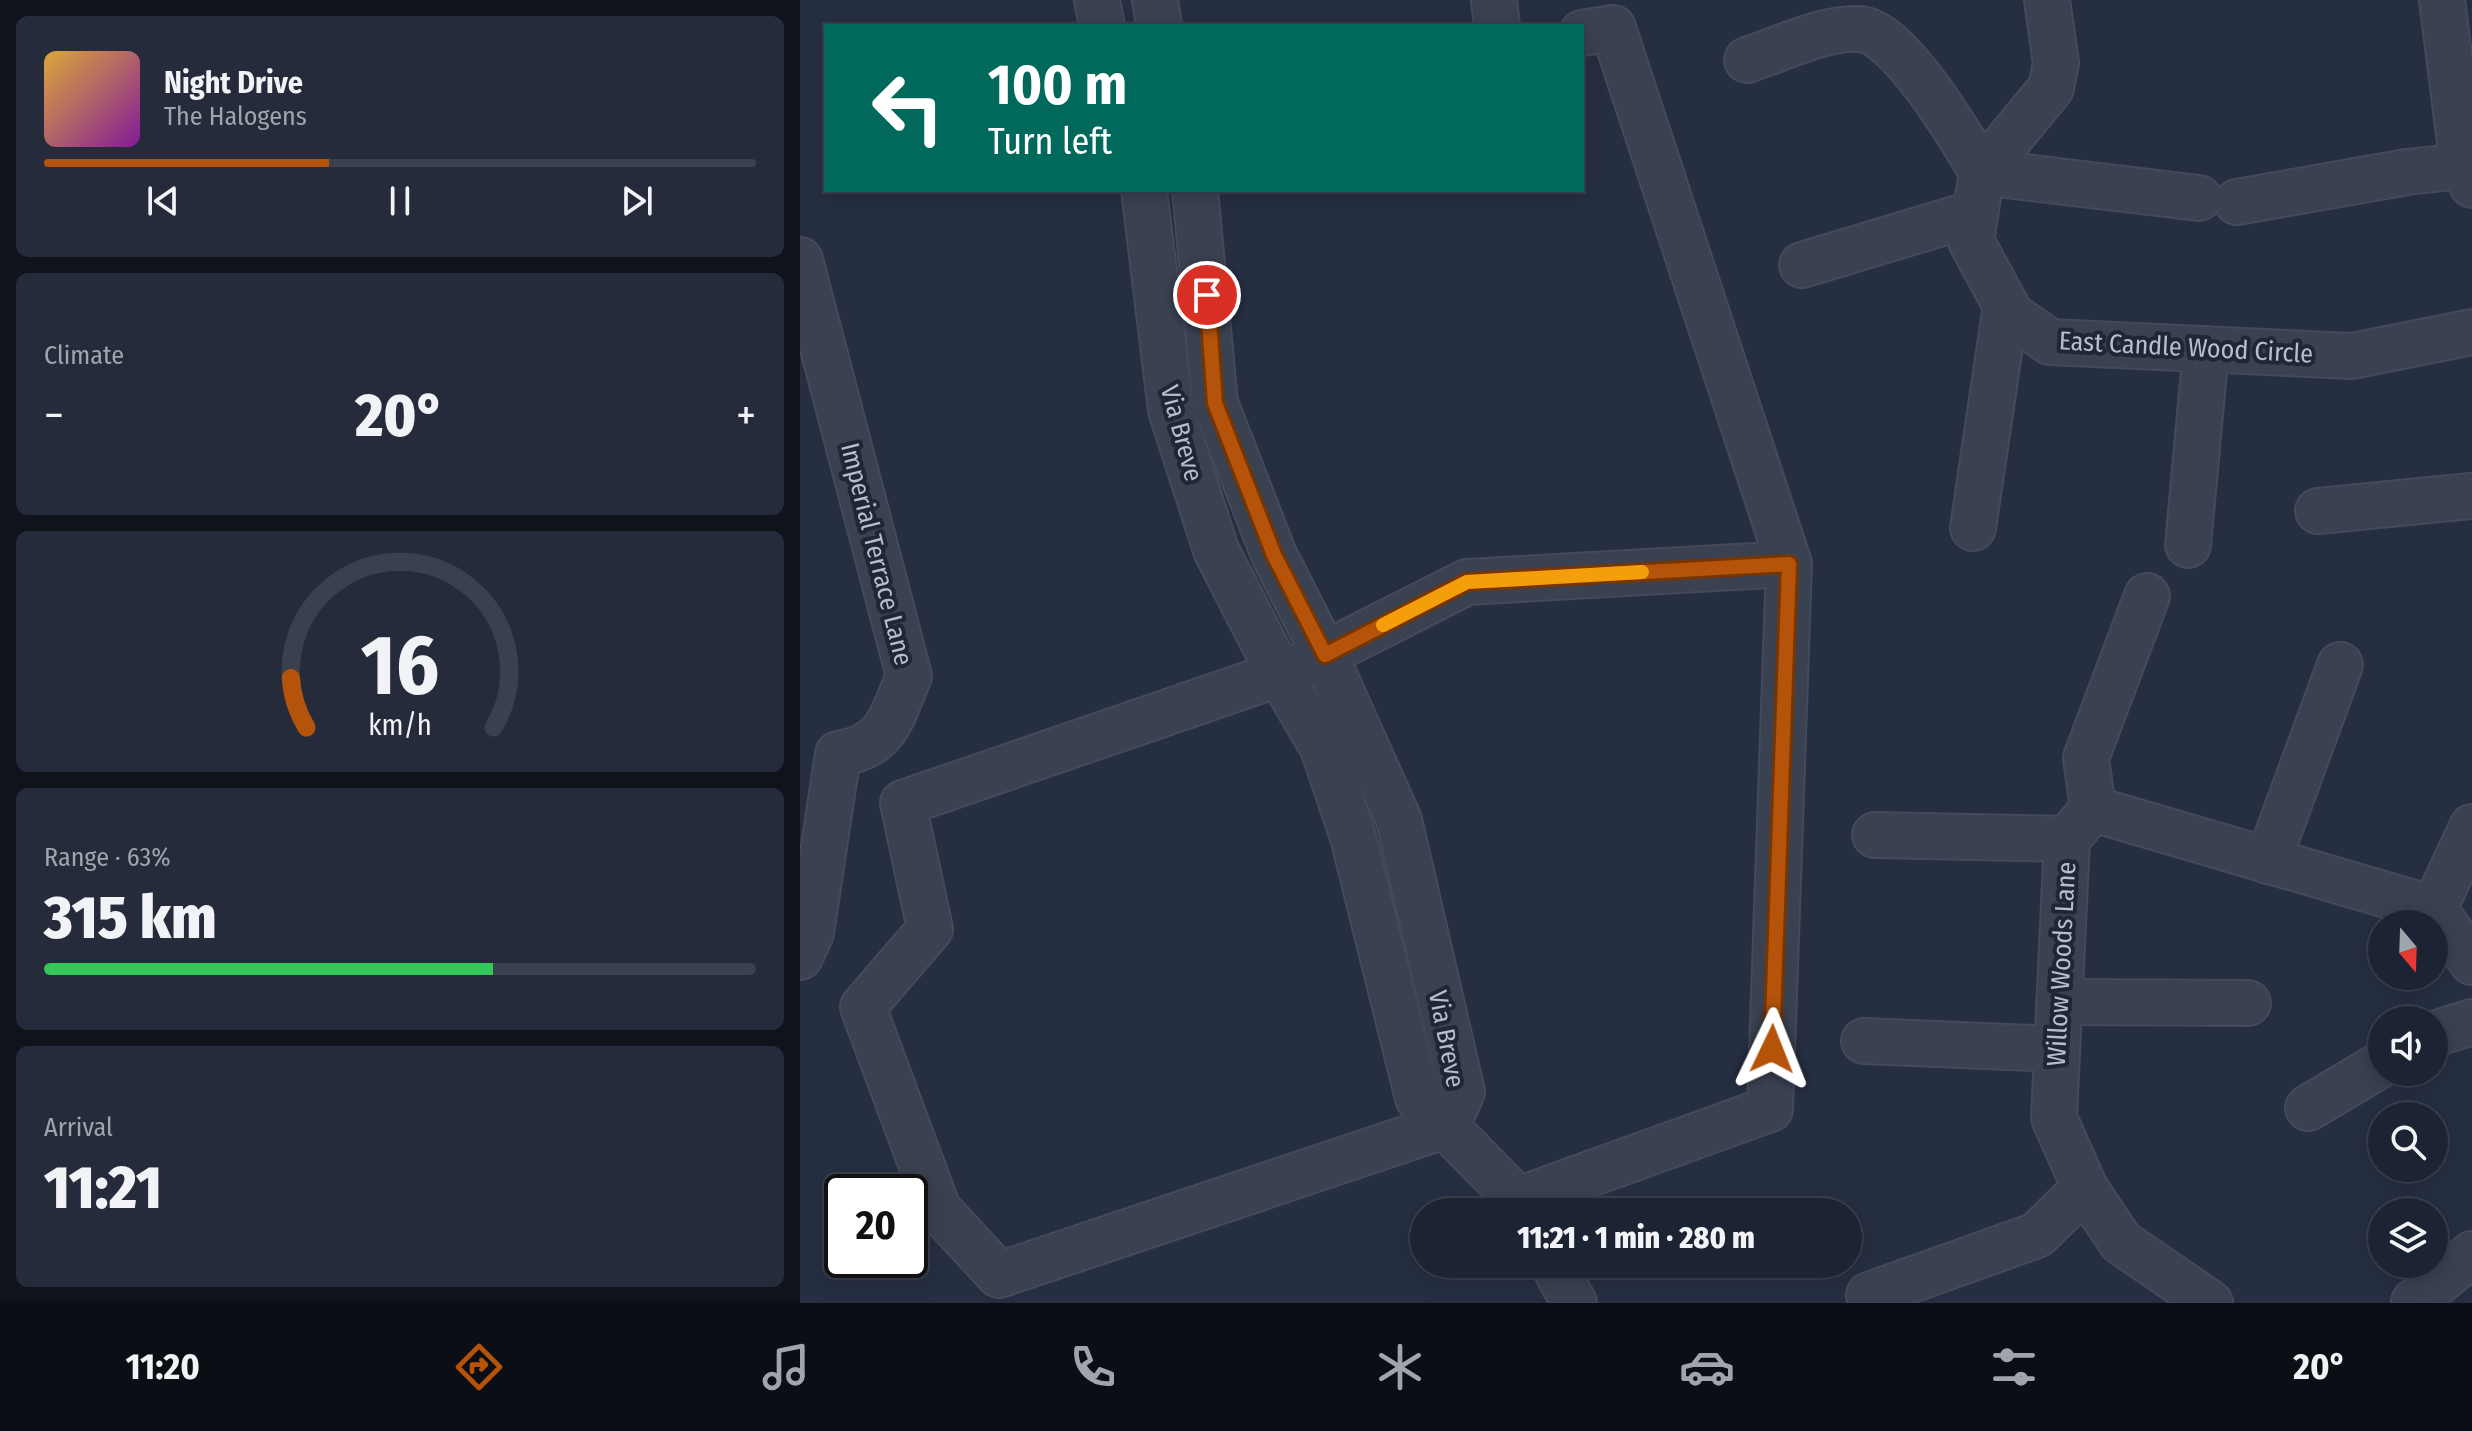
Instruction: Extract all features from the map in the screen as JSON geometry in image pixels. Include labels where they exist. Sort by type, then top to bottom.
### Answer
[{"type":"street","points":[[1097,0],[1102,24]]},
{"type":"street","points":[[1155,0],[1159,24]]},
{"type":"street","points":[[1494,0],[1497,24]]},
{"type":"street","points":[[1979,192],[2051,88],[2056,63],[2047,0]]},
{"type":"street","points":[[1802,265],[1979,192],[2218,200],[2468,176],[2442,0]]},
{"type":"street","points":[[1542,1198],[1770,1109],[1789,564],[1613,28],[1584,33]]},
{"type":"street","points":[[1747,60],[1834,32],[1862,29],[1883,38],[1929,89],[1979,192]]},
{"type":"street","name":"Via Breve","points":[[1144,192],[1171,410],[1216,550],[1279,673],[1323,748],[1353,837],[1418,1098],[1447,1125],[1462,1092],[1399,820],[1325,655],[1274,555],[1215,403],[1195,192]]},
{"type":"street","name":"East Candle Wood Circle","points":[[1979,192],[1971,241],[2011,315],[2050,342],[2352,356],[2472,332]]},
{"type":"street","name":"Imperial Terrace Lane","points":[[800,260],[909,676],[884,734],[859,751],[838,754],[811,933],[800,957]]},
{"type":"street","points":[[1973,528],[2006,305]]},
{"type":"street","points":[[2188,545],[2206,349]]},
{"type":"street","points":[[2318,511],[2472,496]]},
{"type":"street","points":[[1514,1198],[1447,1125],[999,1275],[938,1209],[863,1007],[930,929],[903,803],[1325,655],[1467,582],[1789,564]]},
{"type":"street","name":"Willow Woods Lane","points":[[2147,596],[2086,758],[2059,1002],[2054,1118],[2085,1188],[2121,1242],[2210,1303]]},
{"type":"street","points":[[2268,861],[2340,665]]},
{"type":"street","points":[[1875,835],[2080,824],[2268,861],[2434,909],[2472,962]]},
{"type":"street","points":[[2434,909],[2472,827]]},
{"type":"street","points":[[2059,1002],[2248,1003]]},
{"type":"street","points":[[2448,1030],[2472,1022]]},
{"type":"street","points":[[1864,1041],[2057,1049]]},
{"type":"street","points":[[2308,1108],[2368,1072]]},
{"type":"street","points":[[1869,1295],[2037,1235],[2085,1188]]},
{"type":"street","points":[[2414,1302],[2472,1254]]},
{"type":"street","points":[[1561,1278],[1574,1303]]},
{"type":"slow traffic","points":[[1383,625],[1467,582],[1642,572]]},
{"type":"route","points":[[1207,295],[1215,403],[1274,555],[1325,655],[1467,582],[1789,564],[1772,1049]]}]
